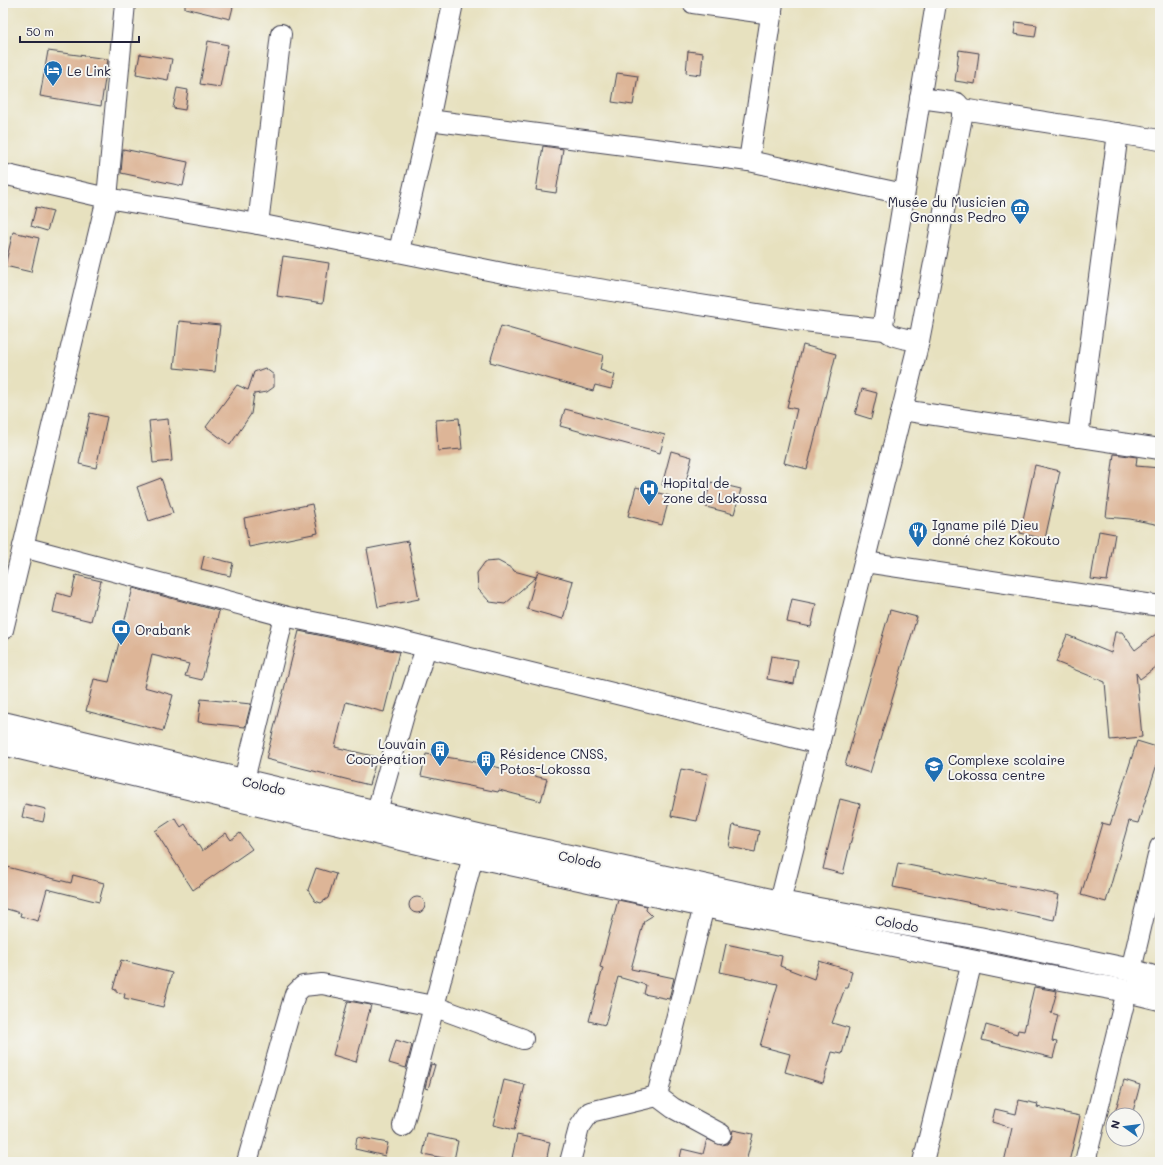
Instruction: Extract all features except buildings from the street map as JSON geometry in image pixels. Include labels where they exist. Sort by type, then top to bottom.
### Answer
[{"type":"main road","name":"Colodo","points":[[3,723],[478,836],[780,902],[979,938],[1129,980],[1160,999]]},
{"type":"main road","name":"Colodo","points":[[3,744],[473,856],[704,906],[972,961],[1129,980],[1160,979]]},
{"type":"street","points":[[3,630],[108,198],[125,3]]},
{"type":"street","points":[[399,251],[429,120],[453,3]]},
{"type":"street","points":[[692,3],[772,8],[750,161]]},
{"type":"street","points":[[919,340],[890,335],[885,330],[883,324],[936,3]]},
{"type":"street","points":[[258,224],[281,34]]},
{"type":"street","points":[[920,98],[957,103],[962,109],[1160,140]]},
{"type":"street","points":[[780,902],[866,562],[919,340],[961,124],[962,109]]},
{"type":"street","points":[[429,120],[750,161],[904,194]]},
{"type":"street","points":[[1078,437],[1118,133]]},
{"type":"street","points":[[3,174],[108,198],[258,224],[523,277],[795,320],[885,330]]},
{"type":"street","points":[[902,410],[1160,449]]},
{"type":"street","points":[[23,547],[284,616],[384,636],[426,648],[820,744]]},
{"type":"street","points":[[866,562],[1160,606]]},
{"type":"street","points":[[244,780],[284,616]]},
{"type":"street","points":[[377,811],[404,715],[426,648]]},
{"type":"street","points":[[1085,1162],[1160,847]]},
{"type":"street","points":[[403,1126],[432,1006],[473,856]]},
{"type":"street","points":[[657,1096],[704,906]]},
{"type":"street","points":[[923,1162],[972,961]]},
{"type":"street","points":[[247,1162],[295,994],[303,986],[322,984],[432,1006],[524,1039]]},
{"type":"street","points":[[657,1096],[673,1108],[721,1134]]},
{"type":"street","points":[[570,1162],[579,1128],[590,1112],[657,1096]]},
{"type":"place","name":"Le Link","points":[[53,87]]},
{"type":"place","name":"Musée du Musicien Gnonnas Pedro","points":[[1020,225]]},
{"type":"place","name":"Hopital de zone de Lokossa","points":[[649,506]]},
{"type":"place","name":"Igname pilé Dieu donné chez Kokouto","points":[[918,548]]},
{"type":"place","name":"Orabank","points":[[121,646]]},
{"type":"place","name":"Louvain Coopération","points":[[440,767]]},
{"type":"place","name":"Résidence CNSS, Potos-Lokossa","points":[[486,777]]},
{"type":"place","name":"Complexe scolaire Lokossa centre","points":[[934,783]]}]
